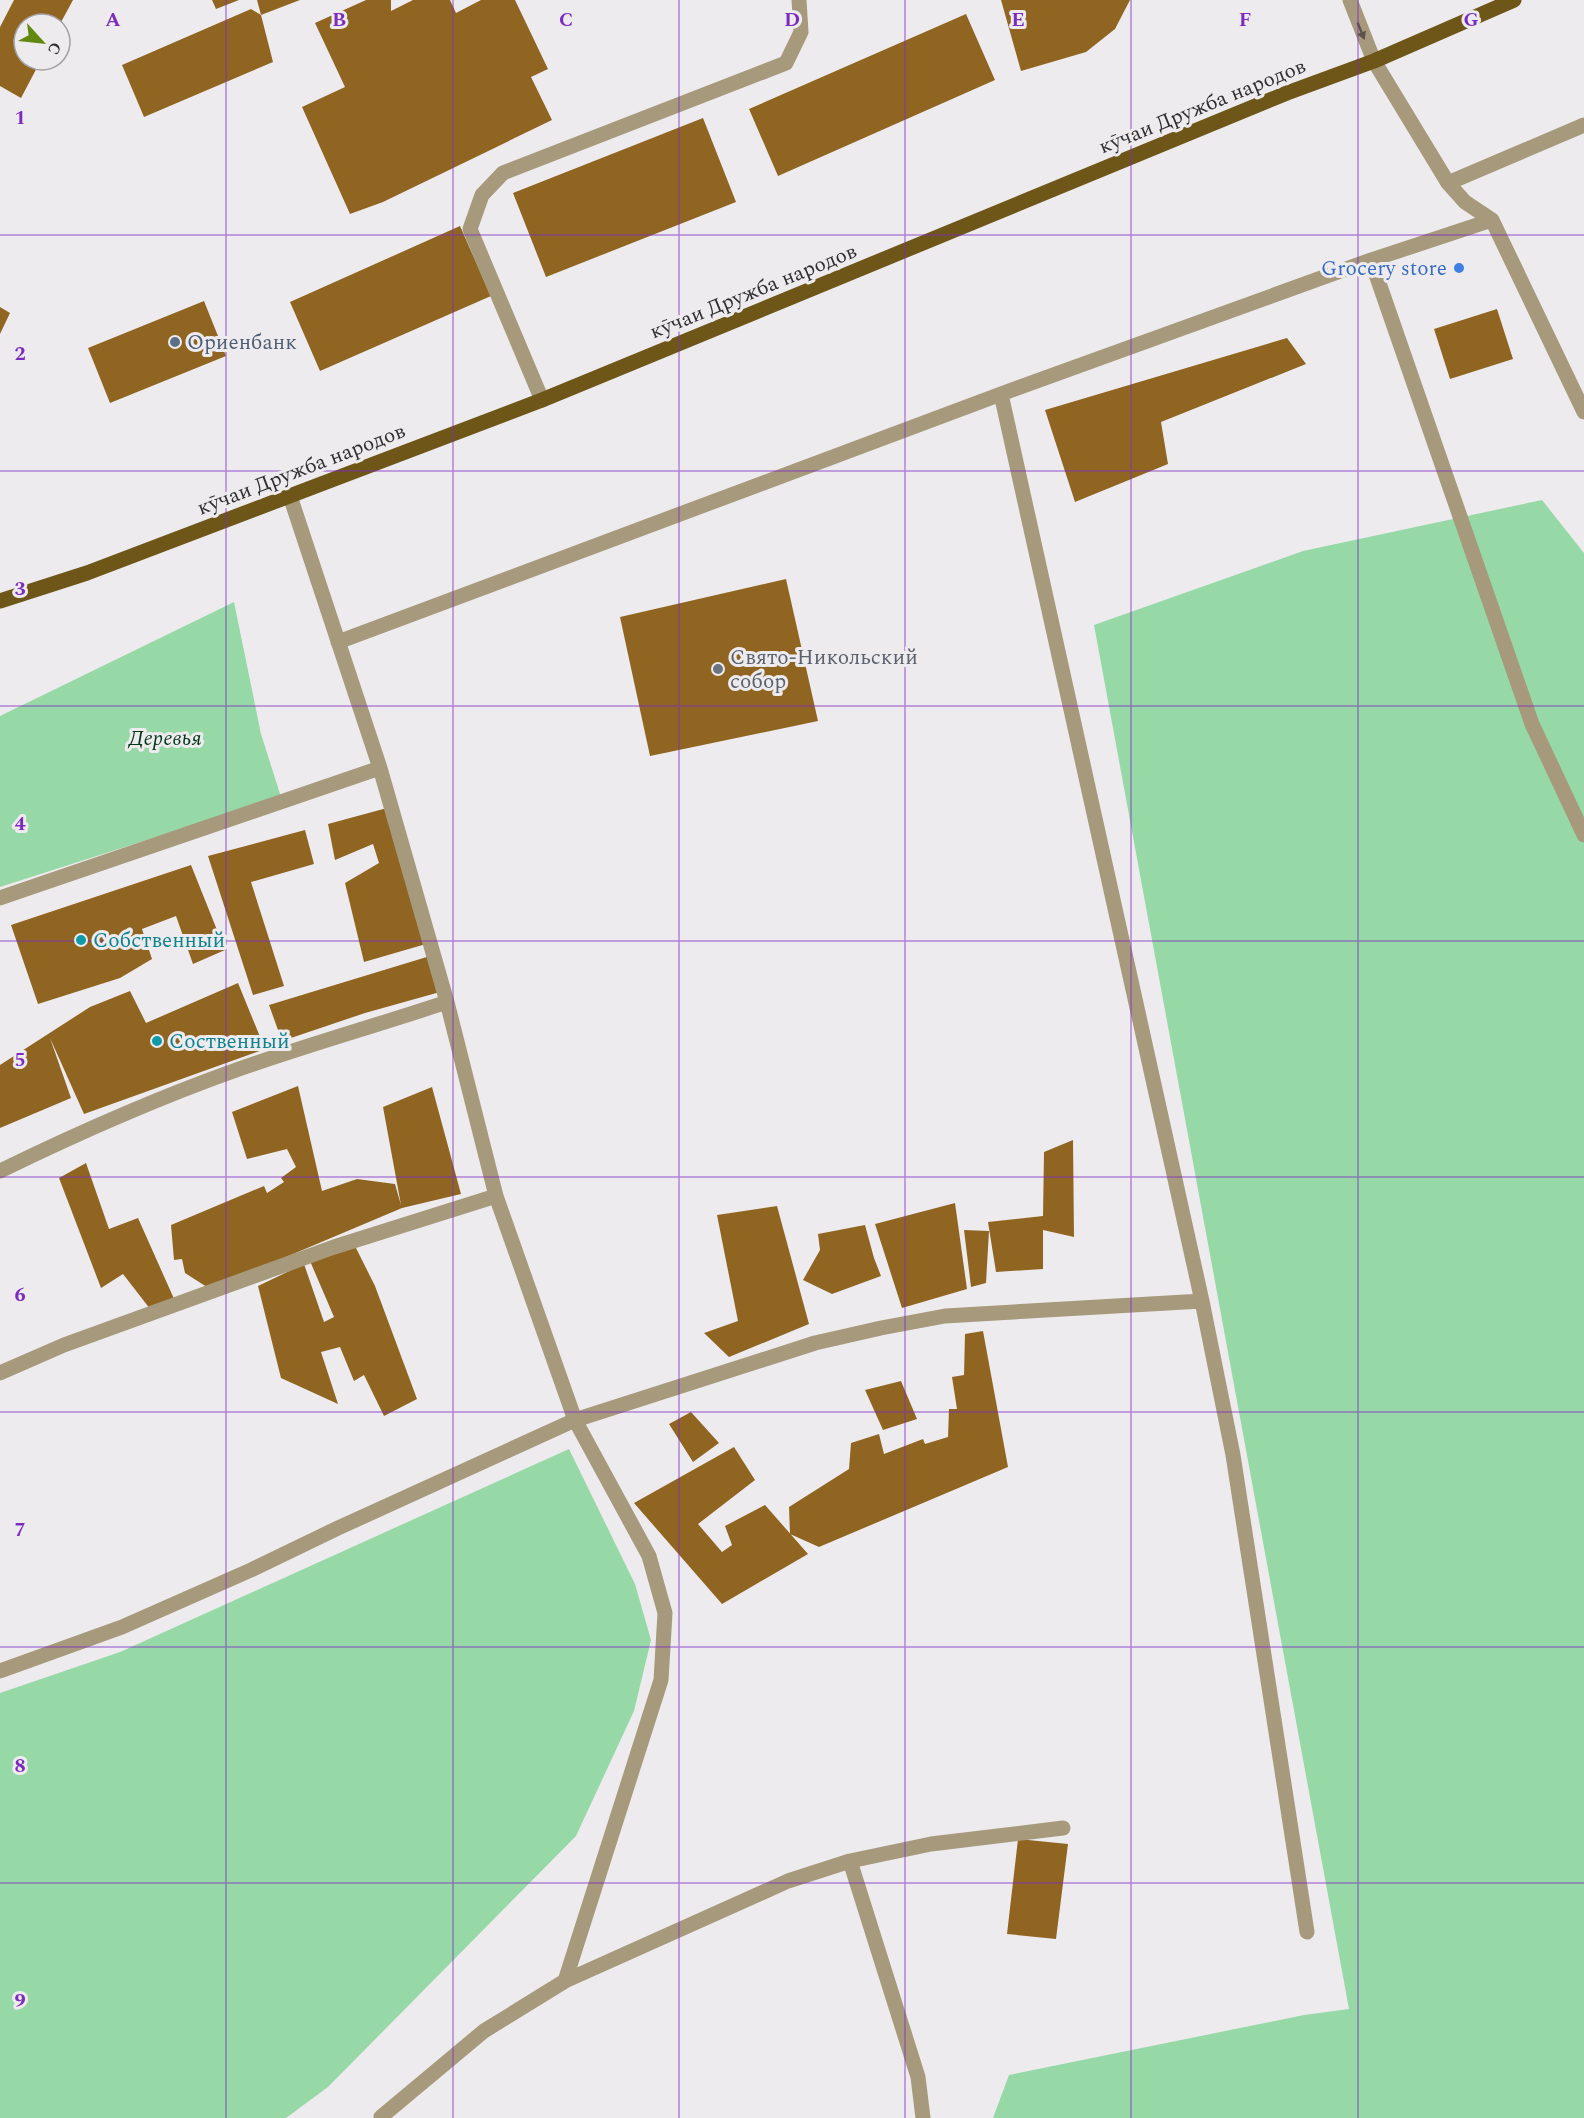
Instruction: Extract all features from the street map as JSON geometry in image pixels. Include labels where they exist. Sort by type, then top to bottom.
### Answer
[{"type":"main road","name":"кӯчаи Дружба народов","points":[[0,601],[87,573],[542,400],[1287,93],[1374,61],[1514,0]]},
{"type":"street","points":[[542,400],[470,229],[482,195],[503,173],[786,63],[801,32],[799,0]]},
{"type":"street","points":[[1350,0],[1374,61],[1448,183],[1465,202],[1492,220],[1584,412]]},
{"type":"street","points":[[1448,183],[1584,125]]},
{"type":"street","points":[[339,642],[1001,394],[1371,260],[1492,220]]},
{"type":"street","points":[[1371,260],[1532,724],[1584,835]]},
{"type":"street","points":[[1001,394],[1202,1301],[1233,1455],[1307,1932]]},
{"type":"street","points":[[290,496],[380,768],[447,1002],[496,1196],[575,1420],[649,1556],[665,1613],[661,1680],[565,1981]]},
{"type":"street","points":[[0,898],[380,768]]},
{"type":"street","points":[[0,1171],[142,1106],[191,1087],[251,1065],[447,1002]]},
{"type":"street","points":[[0,1373],[64,1345],[334,1247],[496,1196]]},
{"type":"street","points":[[0,1671],[133,1622],[575,1420],[815,1343],[945,1316],[1202,1301]]},
{"type":"street","points":[[381,2117],[484,2031],[565,1981],[788,1881],[849,1862],[931,1844],[1063,1828]]},
{"type":"street","points":[[849,1862],[918,2078],[923,2118]]},
{"type":"green space","points":[[1542,500],[1584,553],[1584,2118],[993,2118],[1009,2075],[1304,2015],[1349,2009],[1094,625],[1303,551]]},
{"type":"green space","name":"Деревья","points":[[234,602],[261,734],[281,797],[0,887],[0,716]]},
{"type":"green space","points":[[569,1449],[635,1584],[651,1640],[634,1711],[576,1836],[328,2087],[286,2118],[0,2118],[0,1693],[120,1652]]},
{"type":"building","points":[[14,0],[73,0],[66,12],[12,12],[12,72],[35,72],[21,98],[0,86],[0,27]]},
{"type":"building","points":[[212,0],[239,0],[216,9]]},
{"type":"building","points":[[257,0],[300,0],[261,15]]},
{"type":"building","points":[[366,0],[391,0],[391,11],[413,0],[450,0],[456,13],[481,0],[515,0],[548,69],[531,77],[552,120],[383,202],[350,214],[302,107],[345,87],[315,23]]},
{"type":"building","points":[[1001,0],[1130,0],[1115,29],[1086,52],[1021,71]]},
{"type":"building","points":[[251,9],[261,15],[273,62],[144,117],[122,65]]},
{"type":"building","points":[[966,14],[995,80],[778,176],[749,109]]},
{"type":"building","points":[[703,118],[736,202],[546,277],[513,193]]},
{"type":"building","points":[[460,226],[491,296],[320,371],[290,302]]},
{"type":"building","points":[[204,301],[226,356],[110,403],[88,348]]},
{"type":"building","points":[[0,307],[10,313],[0,334]]},
{"type":"building","points":[[1497,309],[1513,359],[1450,379],[1434,329]]},
{"type":"building","points":[[1287,338],[1306,364],[1161,422],[1168,464],[1075,502],[1045,410]]},
{"type":"building","name":"Свято-Никольский собор","points":[[786,579],[818,721],[650,756],[620,617]]},
{"type":"building","points":[[387,808],[426,944],[364,962],[345,883],[379,863],[373,844],[335,860],[328,824]]},
{"type":"building","name":"Собственный","points":[[305,830],[314,864],[251,882],[284,986],[253,995],[208,856]]},
{"type":"building","name":"Собственный","points":[[191,865],[225,950],[193,964],[176,916],[142,929],[152,959],[120,978],[38,1004],[11,925]]},
{"type":"building","points":[[430,956],[440,992],[365,1013],[282,1041],[269,1005]]},
{"type":"building","name":"Соственный","points":[[238,983],[265,1049],[84,1114],[50,1038],[71,1098],[0,1128],[0,1065],[90,1007],[130,991],[146,1023]]},
{"type":"building","points":[[298,1086],[322,1191],[357,1179],[395,1184],[401,1205],[383,1107],[432,1087],[461,1194],[402,1208],[210,1289],[185,1273],[182,1259],[174,1260],[171,1225],[264,1186],[267,1193],[284,1182],[281,1178],[296,1167],[287,1149],[247,1159],[232,1112]]},
{"type":"building","points":[[1073,1140],[1074,1237],[1043,1230],[1043,1269],[996,1272],[988,1222],[1043,1216],[1044,1152]]},
{"type":"building","points":[[86,1163],[109,1229],[138,1218],[175,1301],[154,1314],[123,1274],[101,1288],[59,1178]]},
{"type":"building","points":[[955,1203],[967,1289],[902,1308],[875,1224]]},
{"type":"building","points":[[777,1206],[809,1324],[729,1357],[704,1333],[738,1321],[717,1215]]},
{"type":"building","points":[[865,1225],[881,1276],[832,1294],[803,1280],[820,1250],[818,1234]]},
{"type":"building","points":[[964,1230],[989,1231],[986,1283],[971,1287]]},
{"type":"building","points":[[355,1246],[375,1286],[417,1399],[384,1416],[364,1375],[354,1381],[340,1347],[321,1352],[338,1404],[281,1378],[258,1286],[304,1264],[324,1322],[334,1317],[310,1261]]},
{"type":"building","points":[[983,1331],[1008,1467],[819,1547],[790,1534],[789,1507],[849,1469],[851,1443],[879,1434],[884,1454],[923,1439],[925,1444],[948,1437],[949,1409],[957,1409],[952,1377],[964,1375],[965,1334]]},
{"type":"building","points":[[901,1381],[917,1419],[883,1430],[865,1390]]},
{"type":"building","points":[[691,1412],[719,1443],[693,1462],[669,1424]]},
{"type":"building","points":[[734,1447],[755,1480],[698,1524],[722,1552],[732,1545],[725,1526],[765,1505],[808,1554],[722,1604],[634,1503]]},
{"type":"building","points":[[1018,1839],[1068,1844],[1056,1939],[1007,1934]]},
{"type":"place","name":"Grocery store","points":[[1459,268]]},
{"type":"place","name":"Ориенбанк","points":[[175,342]]},
{"type":"place","name":"Свято-Никольский собор","points":[[718,669]]},
{"type":"place","name":"Собственный","points":[[81,940]]},
{"type":"place","name":"Соственный","points":[[157,1041]]}]
